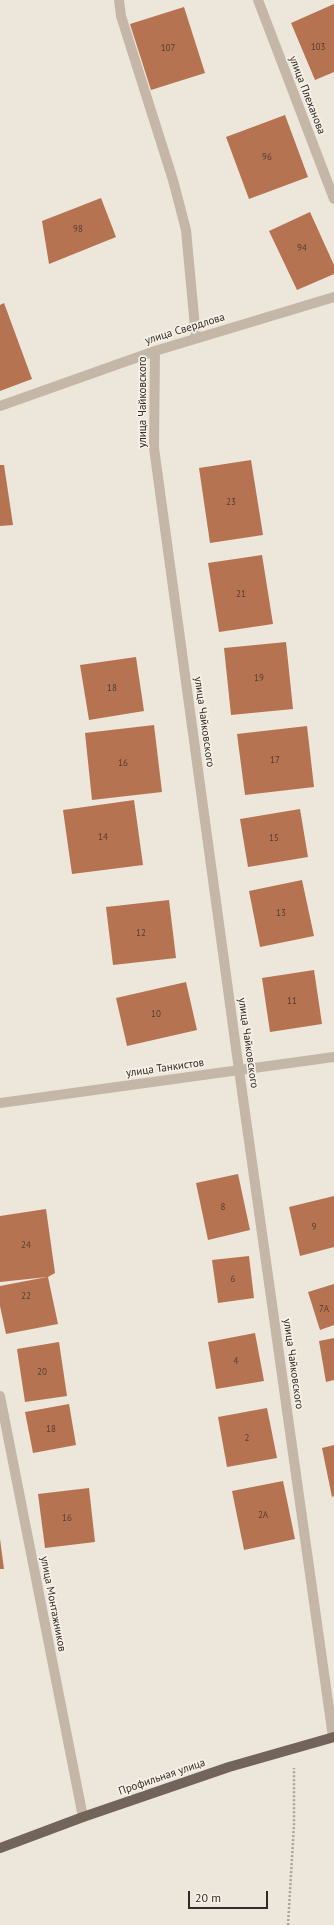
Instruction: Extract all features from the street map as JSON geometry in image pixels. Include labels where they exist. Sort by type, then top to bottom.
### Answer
[{"type":"main road","name":"Профильная улица","points":[[0,1848],[83,1817],[229,1767],[334,1737]]},
{"type":"street","points":[[119,0],[120,16],[173,180],[186,230],[196,338]]},
{"type":"street","name":"улица Плеханова","points":[[258,0],[334,199]]},
{"type":"street","name":"улица Свердлова","points":[[0,406],[155,351],[334,297]]},
{"type":"street","name":"улица Чайковского","points":[[155,351],[154,448],[239,1070],[334,1737]]},
{"type":"street","name":"улица Танкистов","points":[[0,1103],[334,1057]]},
{"type":"street","name":"улица Монтажников","points":[[0,1396],[83,1817]]},
{"type":"path","points":[[288,1925],[294,1824],[293,1748]]},
{"type":"building","points":[[334,4],[334,72],[315,80],[291,23]]},
{"type":"building","points":[[184,7],[205,73],[151,90],[130,24]]},
{"type":"building","points":[[285,115],[308,177],[249,199],[226,137]]},
{"type":"building","points":[[101,198],[116,237],[49,264],[42,221]]},
{"type":"building","points":[[310,212],[334,265],[334,274],[297,290],[269,231]]},
{"type":"building","points":[[4,303],[32,379],[0,391],[0,305]]},
{"type":"building","points":[[251,460],[263,535],[210,543],[199,468]]},
{"type":"building","points":[[0,465],[4,465],[13,525],[0,526]]},
{"type":"building","points":[[262,555],[273,624],[219,632],[208,563]]},
{"type":"building","points":[[286,642],[293,709],[231,715],[224,648]]},
{"type":"building","points":[[136,657],[144,711],[89,720],[80,665]]},
{"type":"building","points":[[154,725],[162,792],[92,800],[85,733]]},
{"type":"building","points":[[307,726],[314,787],[245,795],[237,734]]},
{"type":"building","points":[[134,800],[143,865],[72,874],[63,810]]},
{"type":"building","points":[[300,809],[308,857],[248,867],[240,819]]},
{"type":"building","points":[[302,880],[314,936],[260,947],[249,891]]},
{"type":"building","points":[[169,900],[176,958],[113,965],[106,907]]},
{"type":"building","points":[[314,970],[322,1024],[270,1032],[262,978]]},
{"type":"building","points":[[186,982],[197,1030],[127,1046],[116,998]]},
{"type":"building","points":[[238,1174],[250,1230],[208,1240],[196,1183]]},
{"type":"building","points":[[334,1196],[334,1247],[300,1256],[289,1207]]},
{"type":"building","points":[[46,1209],[55,1273],[48,1277],[58,1324],[6,1334],[0,1306],[0,1286],[47,1277],[0,1282],[0,1216]]},
{"type":"building","points":[[249,1256],[254,1298],[218,1303],[212,1260]]},
{"type":"building","points":[[334,1284],[334,1325],[320,1330],[308,1292]]},
{"type":"building","points":[[255,1333],[264,1381],[216,1389],[208,1342]]},
{"type":"building","points":[[334,1338],[334,1380],[326,1382],[319,1341]]},
{"type":"building","points":[[59,1342],[67,1396],[25,1402],[17,1349]]},
{"type":"building","points":[[69,1404],[76,1445],[33,1453],[25,1412]]},
{"type":"building","points":[[267,1408],[277,1458],[227,1467],[218,1417]]},
{"type":"building","points":[[334,1445],[334,1496],[332,1497],[322,1448]]},
{"type":"building","points":[[283,1481],[295,1539],[244,1550],[232,1491]]},
{"type":"building","points":[[89,1488],[95,1542],[45,1548],[38,1494]]},
{"type":"building","points":[[0,1539],[4,1569],[0,1569]]}]
